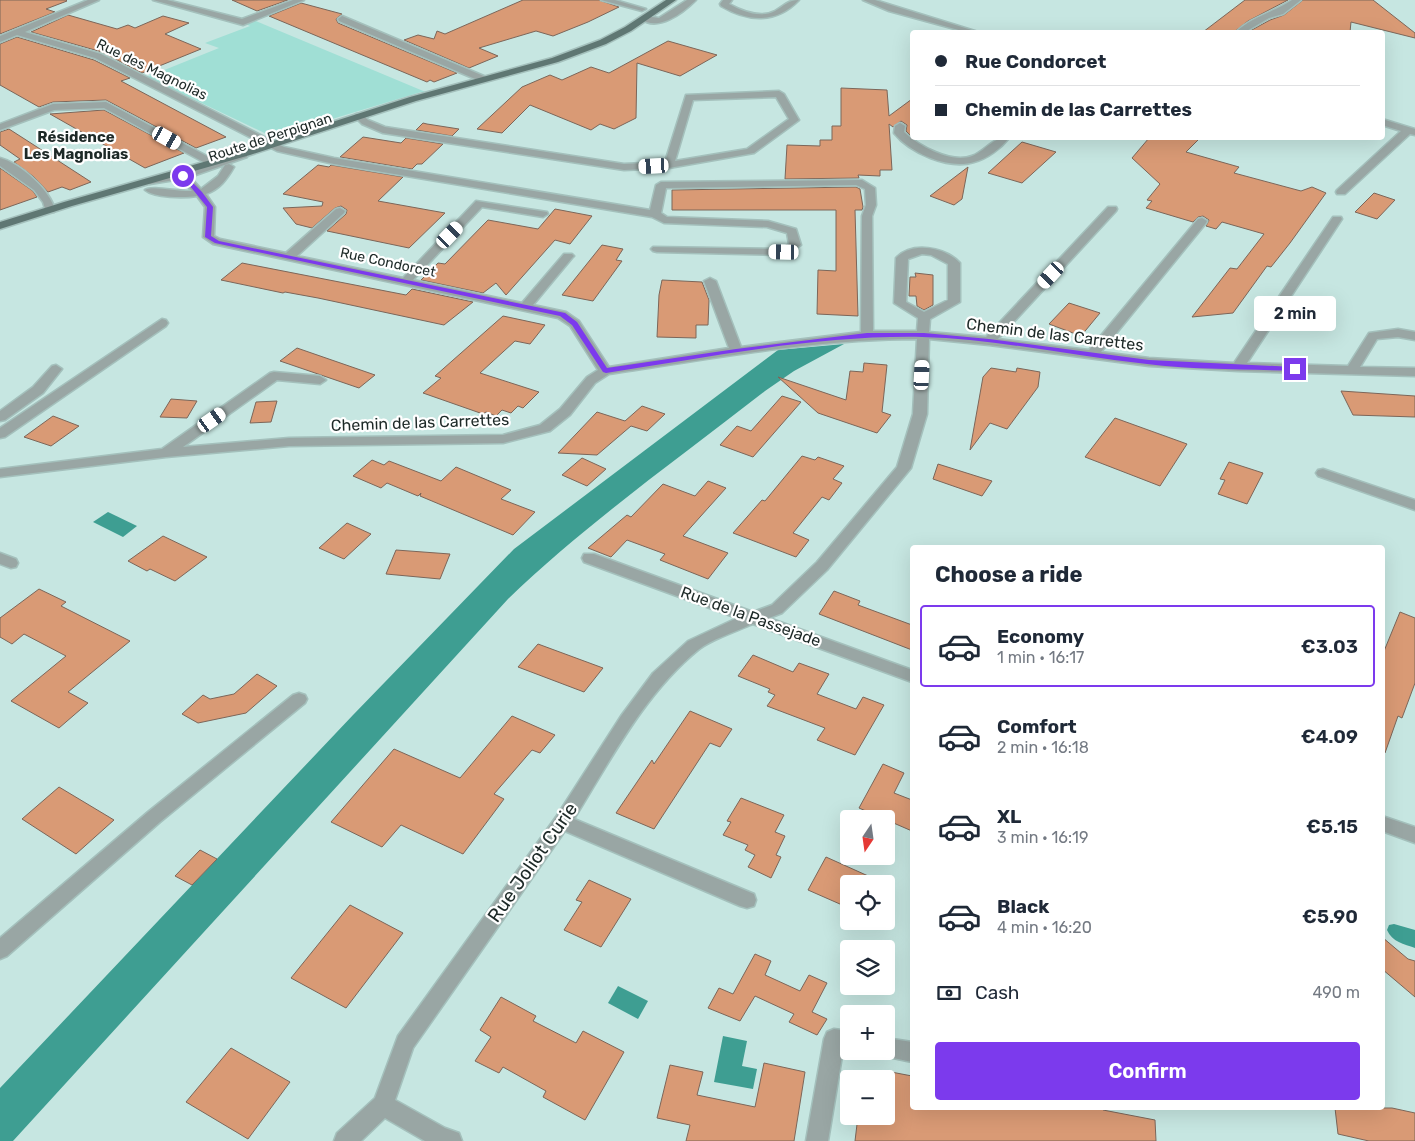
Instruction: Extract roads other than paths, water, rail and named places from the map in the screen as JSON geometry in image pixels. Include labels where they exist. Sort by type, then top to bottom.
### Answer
[{"type":"main road","name":"Route de Perpignan","points":[[508,72],[611,28],[657,0]]},
{"type":"main road","name":"Route de Perpignan","points":[[0,226],[50,210],[229,167],[413,99],[555,60],[584,50],[645,19],[672,0]]},
{"type":"main road","name":"Route de Perpignan","points":[[0,226],[72,210],[271,144],[362,119]]},
{"type":"street","points":[[0,39],[95,0]]},
{"type":"street","points":[[157,0],[243,22],[300,0]]},
{"type":"street","points":[[183,7],[200,0]]},
{"type":"street","points":[[605,0],[642,9]]},
{"type":"street","points":[[645,19],[661,21],[692,0]]},
{"type":"street","points":[[728,0],[724,4],[735,11],[752,16],[775,14],[795,0]]},
{"type":"street","points":[[867,0],[967,30]]},
{"type":"street","points":[[1243,30],[1266,16],[1280,12],[1296,0]]},
{"type":"street","points":[[342,19],[483,79]]},
{"type":"street","name":"Rue des Magnolias","points":[[16,32],[98,56],[281,149],[334,161],[655,214],[664,220],[768,224],[792,231],[795,245],[784,252],[657,249]]},
{"type":"street","points":[[362,119],[383,130],[624,167],[669,165],[750,151],[794,120],[779,94],[689,97],[669,165]]},
{"type":"street","points":[[0,127],[45,109],[60,106],[106,105],[212,163]]},
{"type":"street","points":[[1385,123],[1411,131]]},
{"type":"street","points":[[900,126],[899,133],[914,145],[936,155],[962,160],[975,158],[1001,140]]},
{"type":"street","points":[[1341,192],[1411,131]]},
{"type":"street","points":[[185,178],[246,153]]},
{"type":"street","points":[[0,161],[42,191],[49,200],[50,210]]},
{"type":"street","points":[[149,186],[180,195],[200,193],[215,185],[229,167]]},
{"type":"street","name":"Rue Condorcet","points":[[185,178],[200,193],[210,207],[208,237],[217,242],[562,315],[575,324],[606,371]]},
{"type":"street","points":[[655,214],[662,185],[858,182],[870,188],[871,205],[867,216],[867,335]]},
{"type":"street","points":[[405,282],[480,203],[543,214]]},
{"type":"street","points":[[989,341],[1112,209]]},
{"type":"street","points":[[290,256],[340,211]]},
{"type":"street","points":[[1238,367],[1337,219]]},
{"type":"street","points":[[1092,355],[1202,221]]},
{"type":"street","points":[[913,251],[934,252],[954,263],[954,302],[924,317],[900,303],[902,258],[913,251]]},
{"type":"street","points":[[526,306],[568,256]]},
{"type":"street","points":[[710,281],[736,351]]},
{"type":"street","name":"Rue Joliot Curie","points":[[345,1141],[383,1105],[406,1043],[562,822],[627,721],[659,677],[694,645],[744,621],[777,609],[822,566],[904,468],[920,414],[924,317]]},
{"type":"street","points":[[0,434],[162,323]]},
{"type":"street","points":[[1352,370],[1373,336],[1398,333],[1415,336]]},
{"type":"street","name":"Chemin de las Carrettes","points":[[0,473],[166,453],[289,442],[503,438],[545,428],[565,412],[590,380],[606,371],[736,351],[867,335],[924,335],[989,341],[1149,362],[1238,367],[1415,372]]},
{"type":"street","points":[[0,417],[38,390],[56,369]]},
{"type":"street","points":[[166,453],[274,376],[320,380]]},
{"type":"street","points":[[1323,473],[1415,505]]},
{"type":"street","name":"Rue de la Passejade","points":[[590,558],[910,675]]},
{"type":"street","points":[[0,950],[154,816],[299,698]]},
{"type":"street","points":[[562,822],[747,900]]},
{"type":"street","points":[[1385,824],[1415,835]]},
{"type":"street","points":[[817,1141],[840,1044]]},
{"type":"street","points":[[895,1049],[910,1052]]},
{"type":"street","points":[[383,1105],[441,1138],[451,1141]]},
{"type":"district","name":"Résidence Les Magnolias","points":[[76,146]]}]
